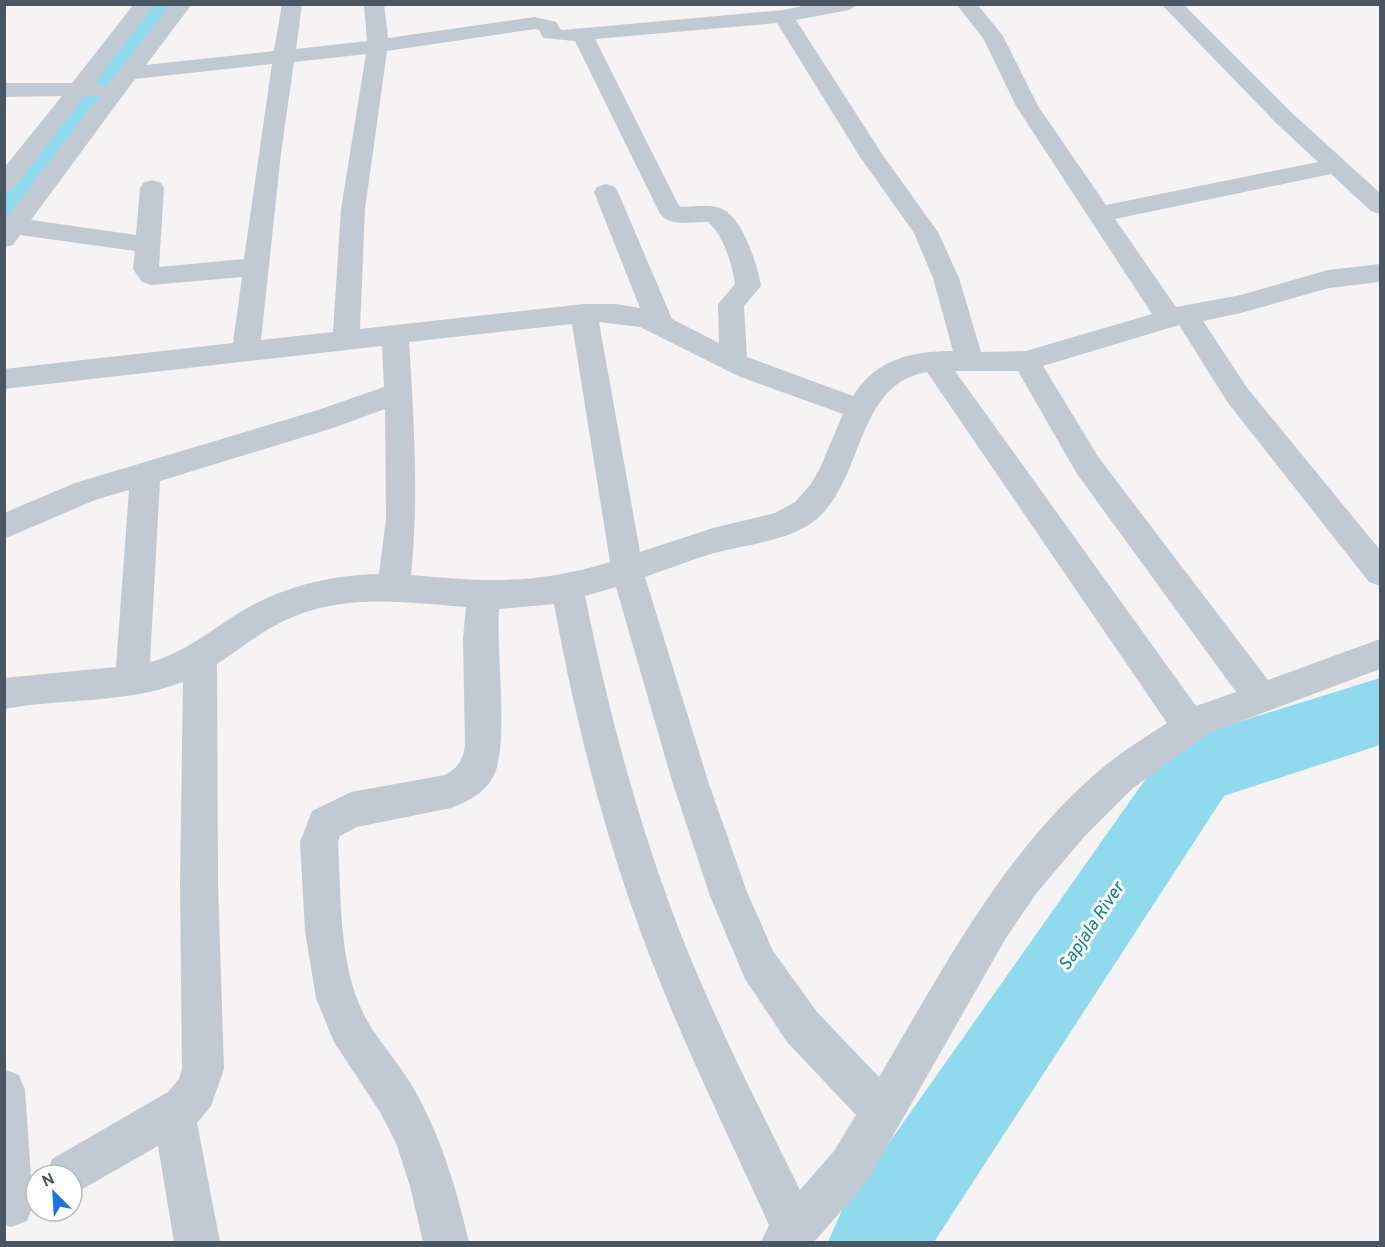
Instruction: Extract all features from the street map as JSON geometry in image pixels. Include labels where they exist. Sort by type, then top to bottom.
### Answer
[{"type":"street","points":[[145,4],[105,86],[9,233],[148,245]]},
{"type":"street","points":[[4,185],[105,86],[182,4]]},
{"type":"street","points":[[246,351],[255,267],[292,4]]},
{"type":"street","points":[[347,340],[346,277],[352,220],[363,130],[379,46],[374,4]]},
{"type":"street","points":[[4,90],[105,86],[283,57],[379,46],[535,23],[549,26],[550,34],[555,37],[582,35],[617,22],[783,16],[849,4]]},
{"type":"street","points":[[966,4],[993,36],[1027,106],[1099,214],[1238,396],[1380,573]]},
{"type":"street","points":[[1171,4],[1284,117],[1380,206]]},
{"type":"street","points":[[783,16],[873,157],[926,232],[946,278],[970,363]]},
{"type":"street","points":[[582,35],[658,185],[667,211],[673,215],[715,215],[725,224],[748,275],[748,286],[730,304],[733,362]]},
{"type":"street","points":[[1099,214],[1336,166]]},
{"type":"street","points":[[152,188],[146,270],[151,276],[255,267]]},
{"type":"street","points":[[606,192],[661,326]]},
{"type":"street","points":[[4,694],[27,689],[132,680],[170,671],[200,656],[258,618],[292,602],[338,590],[394,586],[515,595],[567,587],[627,570],[713,541],[787,522],[809,510],[823,492],[874,384],[885,375],[898,369],[935,363],[1026,361],[1177,317],[1241,304],[1328,279],[1375,279]]},
{"type":"street","points":[[4,380],[584,313],[615,313],[635,316],[661,326],[733,362],[862,410]]},
{"type":"street","points":[[584,313],[627,570],[690,781],[729,896],[759,965],[802,1027],[882,1111]]},
{"type":"street","points":[[394,586],[401,519],[402,463],[395,334]]},
{"type":"street","points":[[1026,361],[1088,466],[1261,698]]},
{"type":"street","points":[[935,363],[1076,567],[1190,726]]},
{"type":"street","points":[[4,527],[44,507],[87,491],[323,420],[397,393]]},
{"type":"street","points":[[132,680],[145,474]]},
{"type":"street","points":[[567,587],[585,683],[632,852],[685,994],[790,1236],[850,1167],[992,924],[1021,882],[1071,824],[1120,776],[1190,726],[1380,654]]},
{"type":"street","points":[[446,1242],[421,1150],[396,1098],[343,1016],[328,963],[319,842],[325,824],[351,810],[451,790],[468,781],[480,766],[483,745],[480,638],[484,594]]},
{"type":"street","points":[[84,1166],[174,1114],[196,1090],[203,1069],[199,873],[200,656]]},
{"type":"street","points":[[4,1090],[17,1201]]},
{"type":"street","points":[[174,1114],[197,1242]]},
{"type":"waterway","points":[[4,216],[166,4]]},
{"type":"waterway","name":"Sapjala River","points":[[877,1242],[1198,768],[1380,712]]}]
